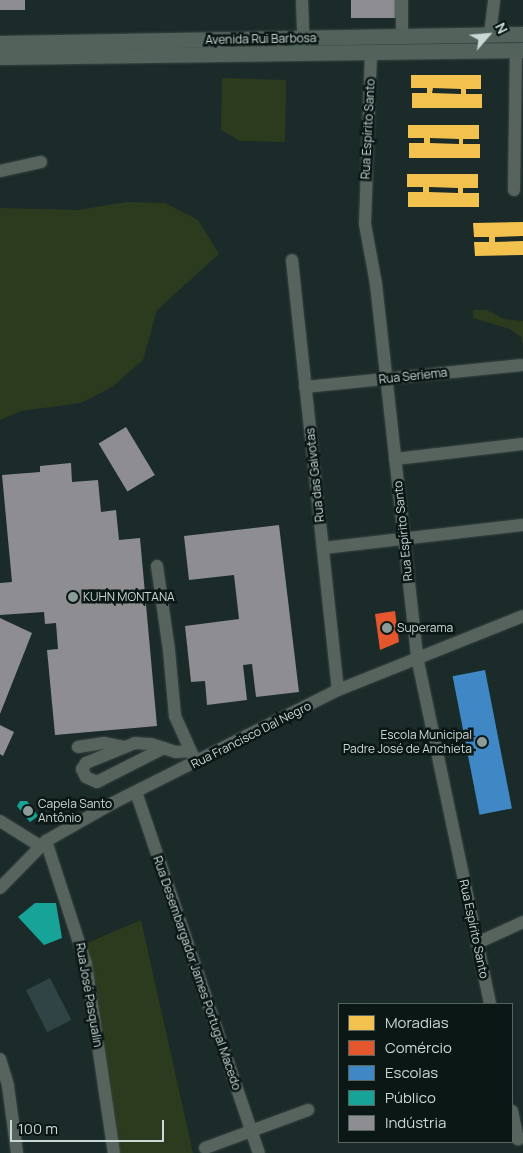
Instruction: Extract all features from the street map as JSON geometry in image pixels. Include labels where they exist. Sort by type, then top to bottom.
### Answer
[{"type":"main road","name":"Avenida Rui Barbosa","points":[[0,43],[523,34]]},
{"type":"main road","name":"Avenida Rui Barbosa","points":[[0,57],[520,50]]},
{"type":"street","points":[[302,0],[303,38]]},
{"type":"street","points":[[402,0],[402,36]]},
{"type":"street","points":[[490,34],[494,0]]},
{"type":"street","points":[[514,190],[520,50]]},
{"type":"street","name":"Rua Espírito Santo","points":[[371,52],[364,212],[386,379],[417,656],[490,1003]]},
{"type":"street","points":[[0,171],[41,162]]},
{"type":"street","name":"Rua das Gaivotas","points":[[292,260],[338,690]]},
{"type":"street","name":"Rua Seriema","points":[[305,387],[521,365]]},
{"type":"street","points":[[395,459],[523,444]]},
{"type":"street","points":[[323,548],[523,525]]},
{"type":"street","points":[[157,566],[168,641],[175,716],[197,763]]},
{"type":"street","name":"Rua Francisco Dal Negro","points":[[0,888],[43,844],[136,792],[197,763],[338,690],[417,656],[523,616]]},
{"type":"street","points":[[78,747],[104,743],[124,747]]},
{"type":"street","points":[[164,748],[97,782],[86,778],[82,769],[86,763],[136,743],[164,748],[176,752],[190,751]]},
{"type":"street","name":"Rua Desembargador James Portugal Macedo","points":[[136,792],[259,1153]]},
{"type":"street","points":[[0,821],[43,844]]},
{"type":"street","name":"Rua José Pasqualin","points":[[43,844],[86,964],[114,1153]]},
{"type":"street","points":[[477,943],[523,922]]},
{"type":"street","points":[[0,1059],[6,1110],[18,1153]]},
{"type":"street","points":[[205,1148],[308,1110]]},
{"type":"street","points":[[513,1116],[518,1139]]},
{"type":"green space","points":[[222,78],[286,80],[285,142],[240,141],[221,130]]},
{"type":"green space","points":[[126,202],[165,203],[198,220],[219,254],[157,310],[143,360],[112,387],[81,403],[21,411],[0,420],[0,208],[78,210]]},
{"type":"green space","points":[[473,310],[487,310],[504,319],[523,321],[523,346],[521,337],[510,329],[473,318]]},
{"type":"green space","points":[[141,920],[193,1153],[118,1153],[95,980],[85,944]]},
{"type":"building: Moradias","points":[[411,75],[481,75],[481,89],[466,89],[466,94],[482,94],[482,108],[412,108],[412,93],[427,93],[427,88],[411,88]],"holes":[[[433,88],[461,89],[461,94],[432,93]]]},
{"type":"building: Moradias","points":[[408,125],[479,125],[479,139],[463,139],[463,144],[480,144],[480,158],[409,158],[409,143],[424,143],[424,138],[408,138]],"holes":[[[430,138],[459,139],[459,144],[430,143]]]},
{"type":"building: Moradias","points":[[407,174],[478,174],[478,188],[463,188],[463,193],[479,193],[479,207],[408,207],[408,192],[423,192],[423,187],[407,187]],"holes":[[[429,187],[458,188],[458,193],[429,192]]]},
{"type":"building: Moradias","points":[[523,222],[523,236],[495,237],[495,242],[523,241],[523,255],[475,256],[474,242],[489,242],[489,237],[474,237],[473,223]]},
{"type":"building: Comércio","name":"Superama","points":[[395,611],[399,642],[380,650],[375,614]]},
{"type":"building: Escolas","name":"Escola Municipal Padre José de Anchieta","points":[[485,670],[512,808],[480,815],[453,676]]},
{"type":"building: Público","name":"Capela Santo Antônio","points":[[20,801],[27,801],[38,816],[30,822],[17,806]]},
{"type":"building: Público","points":[[35,903],[56,903],[62,938],[44,945],[18,917]]},
{"type":"building: Indústria","points":[[0,0],[25,0],[25,10],[0,10]]},
{"type":"building: Indústria","points":[[351,0],[399,0],[399,18],[351,18]]},
{"type":"building: Indústria","points":[[126,427],[155,475],[127,491],[99,443]]},
{"type":"building: Indústria","name":"KUHN MONTANA","points":[[71,463],[72,482],[98,480],[101,512],[116,510],[119,540],[140,538],[157,726],[55,735],[47,650],[58,649],[56,623],[45,624],[44,612],[0,615],[0,583],[12,582],[2,475],[40,472],[40,466]]},
{"type":"building: Indústria","name":"KUHN MONTANA","points":[[279,525],[299,692],[256,697],[252,664],[243,665],[247,700],[207,705],[205,681],[191,682],[185,626],[239,619],[234,575],[189,580],[184,536]]},
{"type":"building: Indústria","points":[[0,618],[32,633],[0,714]]},
{"type":"building: Indústria","points":[[0,725],[14,732],[3,756],[0,754]]},
{"type":"building: Outros","points":[[50,978],[71,1020],[47,1032],[26,990]]},
{"type":"place","name":"KUHN MONTANA","points":[[73,597]]},
{"type":"place","name":"Superama","points":[[387,628]]},
{"type":"place","name":"Escola Municipal Padre José de Anchieta","points":[[482,742]]},
{"type":"place","name":"Capela Santo Antônio","points":[[28,811]]}]
